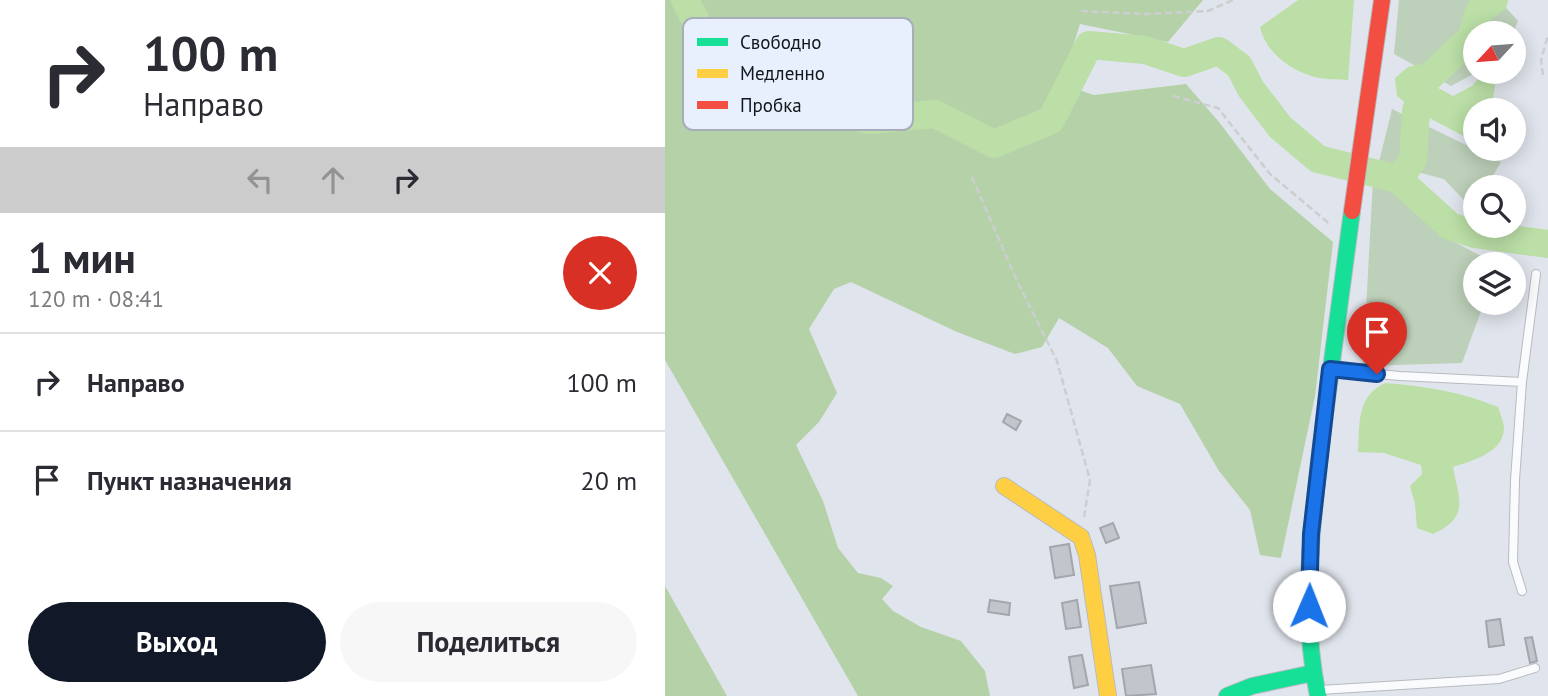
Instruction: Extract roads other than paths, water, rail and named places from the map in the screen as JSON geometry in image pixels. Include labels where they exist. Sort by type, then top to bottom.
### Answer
[{"type":"main road","points":[[1317,693],[1313,673],[1309,606],[1311,534],[1330,369],[1382,0]]},
{"type":"main road","points":[[1004,486],[1081,537],[1087,555],[1108,696]]},
{"type":"main road","points":[[1227,696],[1252,686],[1313,673]]},
{"type":"lane","points":[[1522,591],[1513,562],[1515,480],[1536,274]]},
{"type":"lane","points":[[1330,369],[1400,376],[1523,382]]},
{"type":"lane","points":[[1317,693],[1499,679],[1535,668]]},
{"type":"waterway","points":[[685,0],[694,18]]},
{"type":"waterway","points":[[1398,179],[1413,160],[1416,111],[1425,81],[1471,38],[1480,10],[1494,0]]},
{"type":"waterway","points":[[913,116],[935,114],[994,144],[1051,120],[1089,45],[1145,50],[1184,63],[1219,51],[1239,66],[1251,89],[1280,127],[1318,159],[1398,179],[1450,226],[1474,234],[1548,244]]}]
